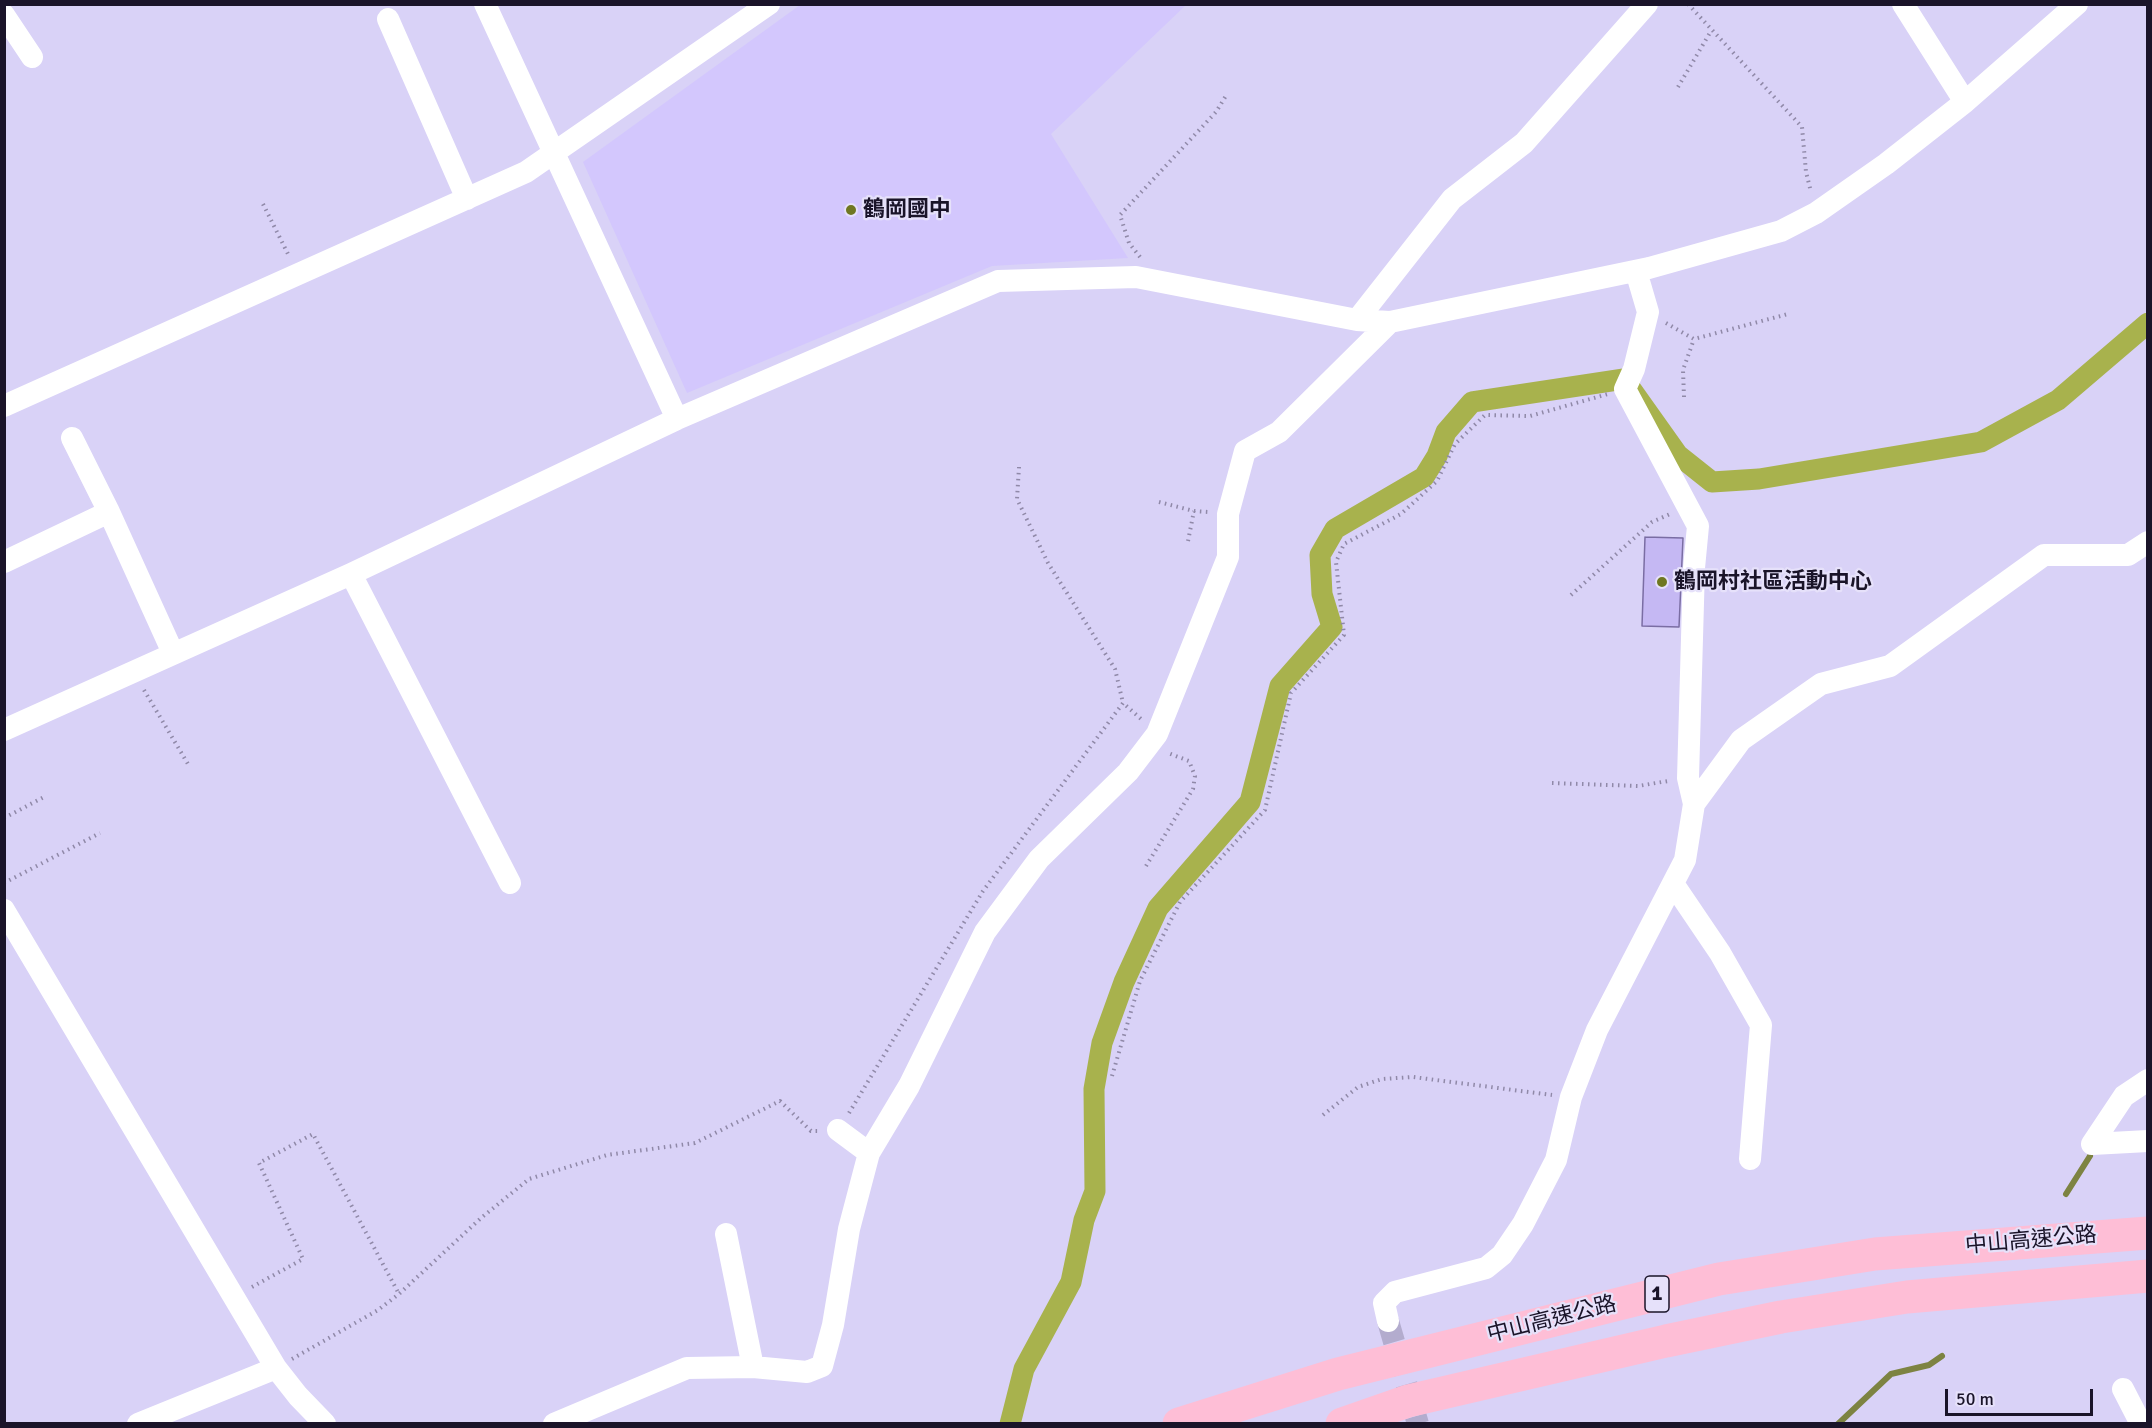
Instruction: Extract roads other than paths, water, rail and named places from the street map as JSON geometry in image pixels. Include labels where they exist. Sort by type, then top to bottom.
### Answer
[{"type":"highway","name":"中山高速公路","points":[[1179,1424],[1338,1374],[1719,1279],[1875,1254],[2148,1233]]},
{"type":"highway","name":"中山高速公路","points":[[1342,1424],[1408,1401],[1666,1341],[1781,1317],[1907,1297],[2148,1276]]},
{"type":"street","points":[[485,4],[677,419]]},
{"type":"street","points":[[4,406],[526,172],[769,4]]},
{"type":"street","points":[[1357,320],[1452,199],[1524,143],[1647,4]]},
{"type":"street","points":[[1903,4],[1965,102]]},
{"type":"street","points":[[4,730],[351,574],[677,419],[998,281],[1136,277],[1357,320],[1390,322],[1636,271],[1781,231],[1816,213],[1886,164],[1965,102],[2077,4]]},
{"type":"street","points":[[4,15],[32,57]]},
{"type":"street","points":[[388,19],[467,199]]},
{"type":"street","points":[[1388,1322],[1384,1303],[1395,1292],[1486,1268],[1502,1255],[1523,1224],[1556,1160],[1571,1097],[1597,1030],[1685,860],[1694,804],[1688,778],[1694,568],[1698,526],[1624,389],[1634,369],[1648,312],[1636,271]]},
{"type":"street","points":[[554,1424],[687,1368],[753,1367],[807,1372],[822,1366],[833,1325],[849,1229],[869,1153],[909,1086],[985,932],[1040,859],[1128,772],[1152,739],[1228,557],[1228,514],[1245,451],[1279,432],[1390,322]]},
{"type":"street","points":[[72,438],[174,653]]},
{"type":"street","points":[[4,562],[109,512]]},
{"type":"street","points":[[1694,804],[1741,740],[1821,684],[1890,666],[2044,555],[2128,555],[2148,542]]},
{"type":"street","points":[[351,574],[510,883]]},
{"type":"street","points":[[1674,885],[1720,953],[1761,1025],[1750,1159]]},
{"type":"street","points":[[4,910],[276,1368],[298,1396],[325,1424]]},
{"type":"street","points":[[2148,1080],[2124,1096],[2092,1144],[2148,1141]]},
{"type":"street","points":[[838,1130],[869,1153]]},
{"type":"street","points":[[726,1234],[753,1367]]},
{"type":"street","points":[[138,1424],[276,1368]]},
{"type":"street","points":[[2123,1389],[2141,1424]]},
{"type":"waterway","points":[[1010,1424],[1024,1369],[1071,1282],[1084,1220],[1095,1191],[1094,1089],[1102,1043],[1124,982],[1158,908],[1250,802],[1280,686],[1332,627],[1322,594],[1320,555],[1335,529],[1424,477],[1437,456],[1446,432],[1472,402],[1624,379],[1678,455],[1712,482],[1759,479],[1981,442],[2058,400],[2148,323]]},
{"type":"waterway","points":[[2066,1194],[2090,1156]]},
{"type":"waterway","points":[[1838,1424],[1891,1374],[1929,1365],[1942,1356]]},
{"type":"tunnel","points":[[1388,1321],[1418,1424]]},
{"type":"place","name":"鶴岡國中","points":[[851,210]]},
{"type":"place","name":"鶴岡村社區活動中心","points":[[1662,582]]}]
